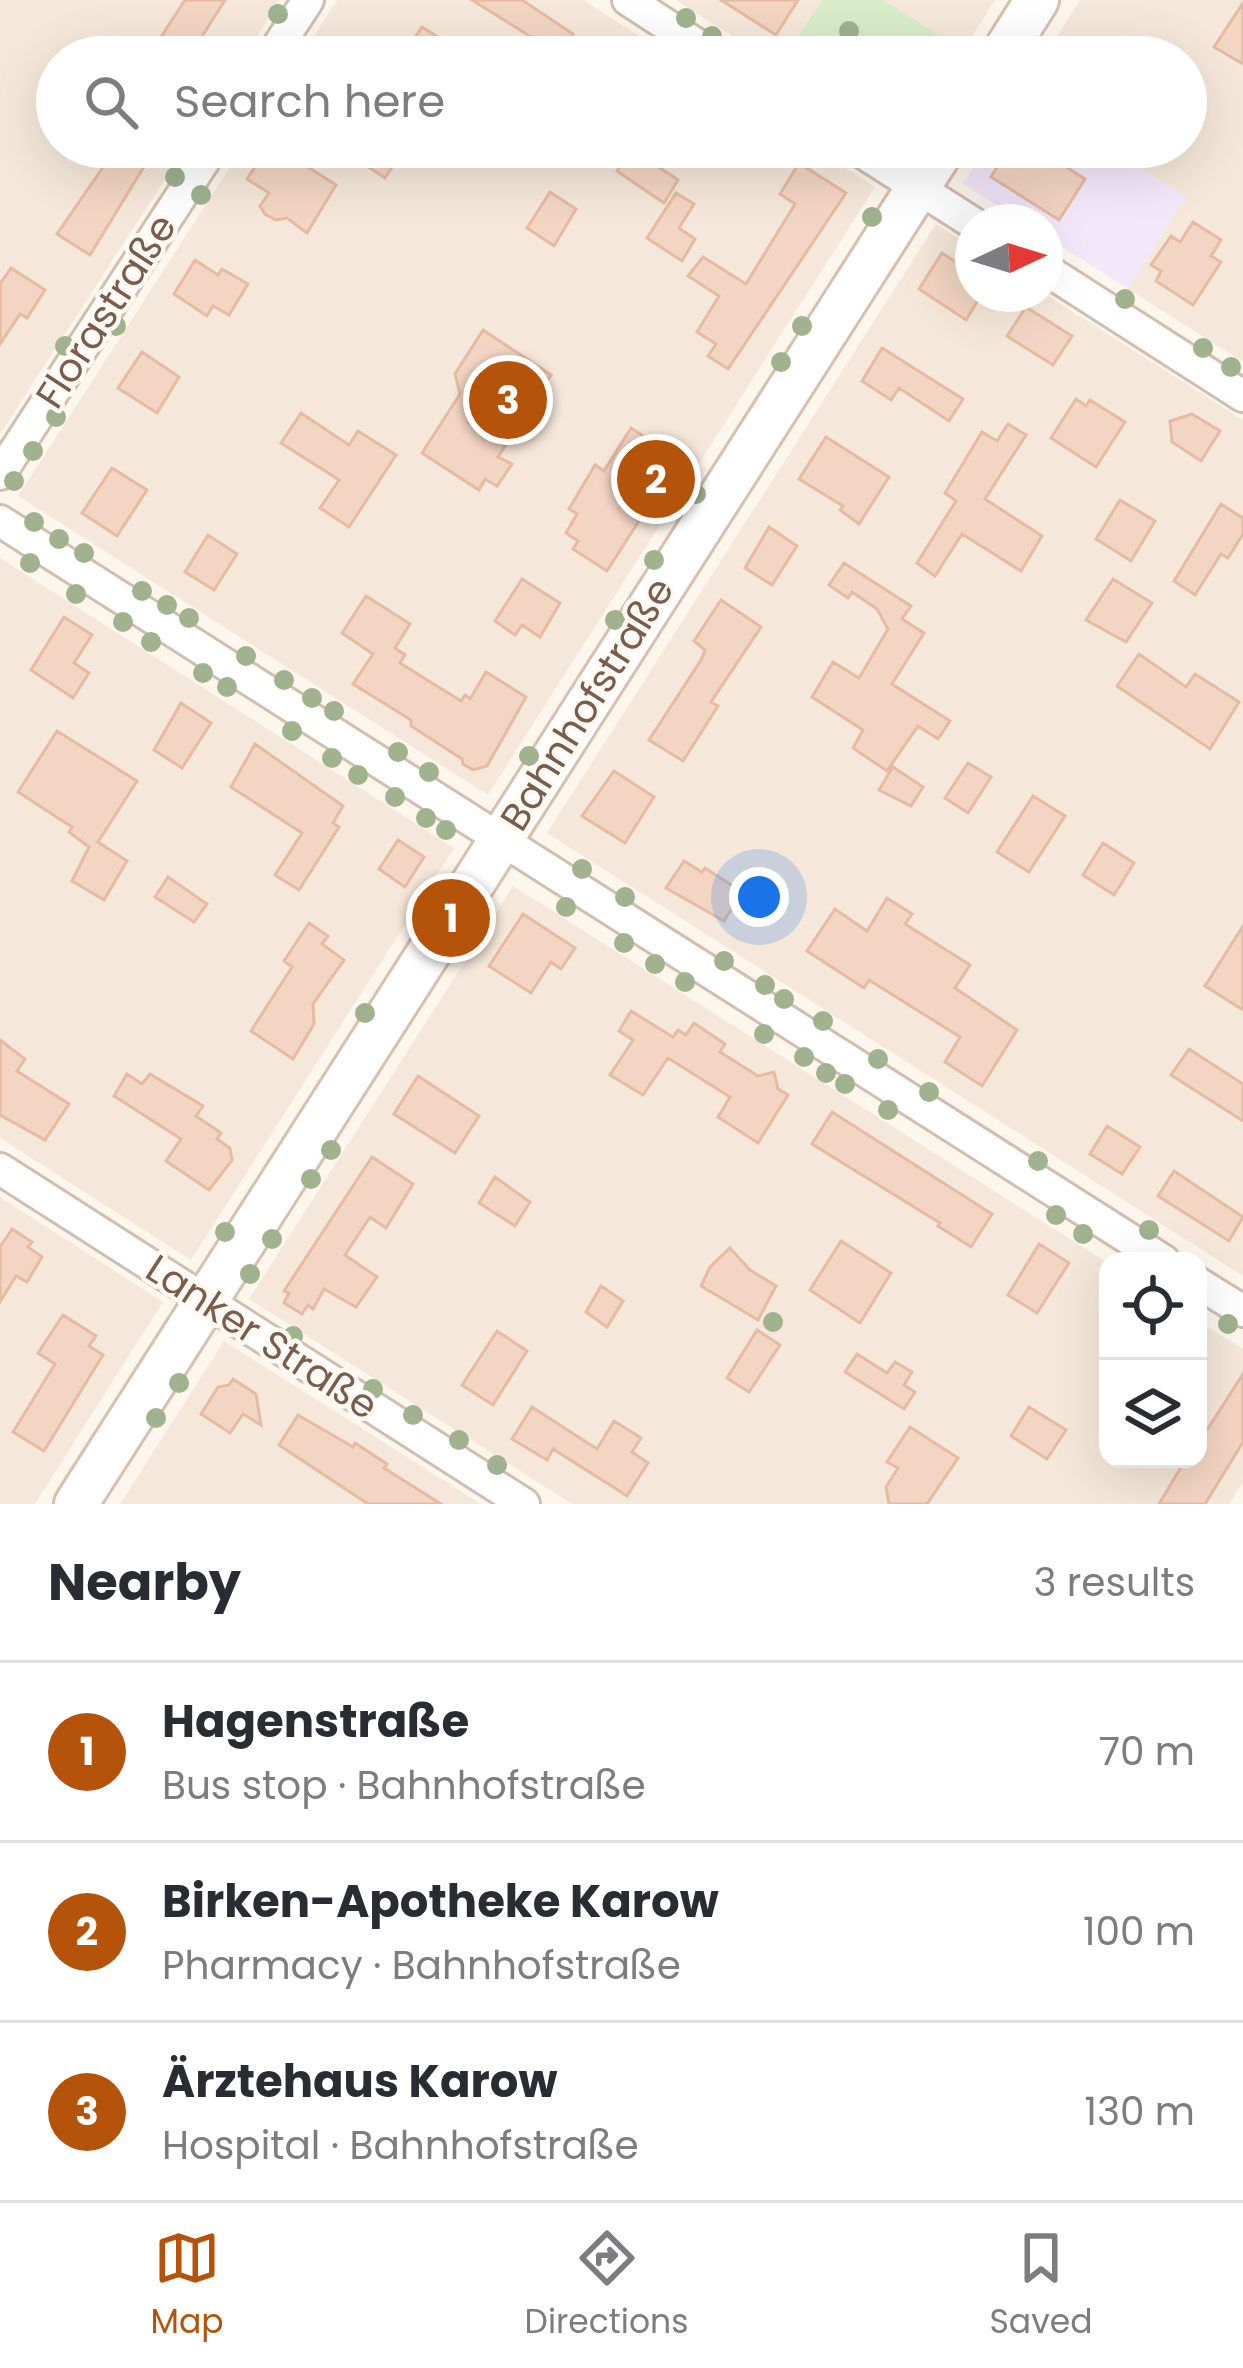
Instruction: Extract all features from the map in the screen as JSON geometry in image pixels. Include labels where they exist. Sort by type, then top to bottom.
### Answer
[{"type":"main road","points":[[1013,36],[1036,0]]},
{"type":"main road","name":"Bahnhofstraße","points":[[76,1504],[931,168]]},
{"type":"street","points":[[285,36],[308,0]]},
{"type":"street","points":[[628,0],[684,36]]},
{"type":"street","name":"Florastraße","points":[[0,474],[199,168]]},
{"type":"street","points":[[887,168],[955,212]]},
{"type":"street","points":[[1063,281],[1243,396]]},
{"type":"street","points":[[0,521],[1150,1252]]},
{"type":"street","name":"Lanker Straße","points":[[0,1169],[524,1504]]},
{"type":"street","points":[[1207,1288],[1243,1311]]},
{"type":"shaded area","points":[[0,0],[280,0],[257,36],[36,36],[36,168],[172,168],[0,434]]},
{"type":"shaded area","points":[[337,0],[583,0],[639,36],[314,36]]},
{"type":"shaded area","points":[[676,0],[995,0],[972,36],[732,36]]},
{"type":"shaded area","points":[[1080,0],[1243,0],[1243,362],[1128,289],[1185,197],[1139,168],[1207,168],[1207,36],[1057,36]]},
{"type":"shaded area","points":[[229,168],[846,168],[875,187],[488,795],[18,496]]},
{"type":"shaded area","points":[[973,168],[1140,168],[1186,197],[1128,289],[1063,247],[1063,204],[995,204],[963,184]]},
{"type":"shaded area","points":[[936,224],[955,236],[955,312],[1063,312],[1063,305],[1243,420],[1243,1276],[1207,1252],[547,833]]},
{"type":"shaded area","points":[[0,558],[454,848],[191,1260],[0,1138]]},
{"type":"shaded area","points":[[513,886],[1099,1257],[1099,1468],[1207,1468],[1207,1327],[1243,1349],[1243,1483],[1229,1504],[572,1504],[249,1299]]},
{"type":"shaded area","points":[[0,1197],[163,1302],[35,1504],[0,1504]]},
{"type":"shaded area","points":[[224,1341],[481,1504],[120,1504]]},
{"type":"green space","points":[[822,0],[883,0],[940,36],[799,36]]},
{"type":"building","points":[[185,0],[225,0],[202,36],[162,36]]},
{"type":"building","points":[[472,0],[522,0],[573,34],[529,36]]},
{"type":"building","points":[[721,0],[798,0],[776,35]]},
{"type":"building","points":[[1243,3],[1243,64],[1214,47]]},
{"type":"building","points":[[422,27],[436,36],[416,36]]},
{"type":"building","points":[[103,168],[143,168],[90,255],[57,234]]},
{"type":"building","points":[[254,168],[310,168],[336,185],[307,233],[287,218],[276,220],[265,214],[260,206],[269,193],[247,179]]},
{"type":"building","points":[[370,168],[391,168],[385,178]]},
{"type":"building","points":[[660,168],[678,180],[664,203],[617,171]]},
{"type":"building","points":[[796,168],[807,168],[846,193],[728,369],[708,356],[716,344],[697,332],[719,296],[688,276],[703,257],[746,284],[795,204],[780,194]]},
{"type":"building","points":[[996,168],[1068,168],[1085,179],[1063,214],[1063,204],[1034,204],[991,177]]},
{"type":"building","points":[[550,192],[576,209],[554,246],[527,228]]},
{"type":"building","points":[[676,193],[694,204],[679,228],[695,239],[682,261],[647,238]]},
{"type":"building","points":[[1193,222],[1221,240],[1211,256],[1221,262],[1193,305],[1156,281],[1161,271],[1151,265],[1171,236],[1180,242]]},
{"type":"building","points":[[942,253],[955,261],[955,312],[971,312],[966,320],[919,289]]},
{"type":"building","points":[[195,260],[218,275],[222,269],[248,284],[229,315],[213,306],[207,316],[174,294]]},
{"type":"building","points":[[11,268],[45,290],[27,318],[20,314],[0,344],[0,284]]},
{"type":"building","points":[[1023,312],[1034,312],[1072,336],[1053,365],[1007,336]]},
{"type":"building","points":[[483,330],[551,375],[527,413],[470,423],[505,446],[498,457],[512,464],[497,486],[485,479],[479,490],[422,453],[460,394],[455,374]]},
{"type":"building","points":[[882,348],[963,399],[949,421],[899,388],[891,400],[862,381]]},
{"type":"building","points":[[142,352],[179,377],[157,413],[118,388]]},
{"type":"building","points":[[1076,399],[1086,406],[1090,400],[1125,422],[1096,467],[1051,438]]},
{"type":"building","points":[[301,413],[349,445],[358,431],[396,455],[349,527],[320,508],[339,480],[281,443]]},
{"type":"building","points":[[1192,414],[1220,431],[1201,461],[1172,442],[1170,421]]},
{"type":"building","points":[[1008,424],[1026,435],[985,499],[1042,536],[1021,571],[962,534],[935,576],[917,563],[956,501],[945,493],[982,432],[997,441]]},
{"type":"building","points":[[631,428],[665,450],[661,458],[674,466],[607,571],[573,549],[578,541],[566,533],[577,514],[569,509],[595,465],[604,471]]},
{"type":"building","points":[[826,437],[889,477],[859,524],[840,510],[843,506],[799,479]]},
{"type":"building","points":[[112,468],[147,490],[117,536],[82,513]]},
{"type":"building","points":[[1120,500],[1155,521],[1131,561],[1096,539]]},
{"type":"building","points":[[1221,504],[1243,518],[1243,534],[1228,558],[1221,554],[1195,595],[1174,581]]},
{"type":"building","points":[[769,527],[797,546],[772,585],[745,568]]},
{"type":"building","points":[[208,535],[237,554],[214,590],[185,572]]},
{"type":"building","points":[[844,563],[911,606],[902,619],[924,633],[892,684],[950,721],[938,739],[918,726],[887,771],[853,748],[863,730],[812,697],[833,662],[859,678],[888,629],[877,609],[852,592],[848,598],[829,585]]},
{"type":"building","points":[[522,579],[560,603],[540,637],[522,625],[515,635],[495,621]]},
{"type":"building","points":[[1113,579],[1152,603],[1126,642],[1086,620]]},
{"type":"building","points":[[366,596],[410,624],[395,648],[405,655],[400,663],[461,701],[465,695],[470,699],[486,672],[526,697],[487,766],[473,770],[463,764],[411,726],[411,720],[353,684],[373,654],[342,633]]},
{"type":"building","points":[[721,600],[761,627],[711,702],[718,706],[683,761],[649,740],[701,660],[705,650],[694,641]]},
{"type":"building","points":[[64,617],[92,635],[74,663],[89,673],[73,698],[31,670]]},
{"type":"building","points":[[1139,654],[1186,687],[1195,674],[1239,702],[1210,749],[1117,686]]},
{"type":"building","points":[[181,703],[211,723],[182,768],[154,750]]},
{"type":"building","points":[[57,731],[137,781],[98,842],[127,861],[104,900],[72,881],[89,847],[69,832],[72,827],[18,792]]},
{"type":"building","points":[[255,744],[343,806],[333,823],[339,827],[299,890],[275,875],[302,833],[231,787]]},
{"type":"building","points":[[968,763],[991,777],[968,813],[945,798]]},
{"type":"building","points":[[893,767],[923,787],[911,806],[879,790]]},
{"type":"building","points":[[614,771],[654,797],[625,843],[582,816]]},
{"type":"building","points":[[1033,796],[1065,816],[1029,872],[997,852]]},
{"type":"building","points":[[398,840],[424,857],[405,887],[379,869]]},
{"type":"building","points":[[1103,843],[1134,863],[1114,895],[1083,875]]},
{"type":"building","points":[[684,861],[702,872],[705,868],[742,892],[724,921],[666,888]]},
{"type":"building","points":[[168,877],[207,904],[194,922],[155,897]]},
{"type":"building","points":[[887,898],[912,914],[905,924],[970,965],[955,988],[1017,1030],[982,1086],[945,1062],[960,1037],[869,980],[864,988],[807,951],[835,909],[867,931]]},
{"type":"building","points":[[523,914],[575,948],[561,969],[551,962],[531,993],[489,966]]},
{"type":"building","points":[[309,923],[328,936],[322,944],[344,960],[313,1004],[314,1024],[293,1059],[251,1031],[292,967],[284,961]]},
{"type":"building","points":[[1243,926],[1243,1010],[1205,986]]},
{"type":"building","points":[[631,1011],[673,1037],[678,1030],[686,1035],[694,1023],[725,1044],[720,1052],[758,1076],[774,1072],[778,1089],[788,1095],[758,1143],[718,1117],[730,1097],[668,1058],[643,1095],[610,1075],[633,1040],[619,1031]]},
{"type":"building","points":[[0,1040],[25,1059],[17,1071],[69,1104],[45,1140],[0,1115]]},
{"type":"building","points":[[1189,1049],[1243,1084],[1243,1121],[1171,1075]]},
{"type":"building","points":[[127,1074],[142,1084],[150,1074],[203,1106],[196,1116],[221,1133],[217,1139],[230,1148],[232,1160],[209,1190],[166,1161],[181,1139],[114,1096]]},
{"type":"building","points":[[418,1076],[479,1116],[455,1153],[394,1114]]},
{"type":"building","points":[[832,1112],[992,1214],[971,1247],[812,1144]]},
{"type":"building","points":[[1107,1126],[1140,1147],[1122,1174],[1090,1154]]},
{"type":"building","points":[[372,1157],[413,1184],[386,1228],[370,1217],[345,1255],[377,1277],[356,1307],[324,1289],[313,1309],[308,1305],[302,1314],[284,1303],[289,1293],[284,1291]]},
{"type":"building","points":[[1174,1171],[1243,1217],[1229,1241],[1158,1196]]},
{"type":"building","points":[[495,1177],[530,1202],[515,1226],[479,1203]]},
{"type":"building","points":[[12,1229],[32,1242],[28,1247],[42,1257],[27,1282],[16,1276],[0,1302],[0,1247]]},
{"type":"building","points":[[841,1241],[891,1273],[860,1323],[810,1290]]},
{"type":"building","points":[[1039,1244],[1069,1263],[1037,1313],[1008,1295]]},
{"type":"building","points":[[730,1248],[750,1270],[776,1286],[758,1320],[701,1286],[710,1267]]},
{"type":"building","points":[[601,1286],[623,1301],[607,1327],[586,1312]]},
{"type":"building","points":[[63,1315],[96,1336],[89,1346],[103,1355],[44,1451],[13,1432],[55,1364],[38,1353]]},
{"type":"building","points":[[757,1330],[780,1345],[749,1392],[727,1378]]},
{"type":"building","points":[[497,1331],[527,1351],[493,1405],[462,1385]]},
{"type":"building","points":[[857,1354],[887,1373],[895,1362],[912,1372],[904,1385],[915,1392],[904,1409],[845,1372]]},
{"type":"building","points":[[1243,1374],[1243,1442],[1205,1504],[1159,1504],[1181,1468],[1207,1468],[1207,1430]]},
{"type":"building","points":[[233,1379],[256,1394],[261,1425],[243,1414],[230,1433],[201,1414],[218,1387]]},
{"type":"building","points":[[532,1407],[597,1449],[614,1421],[641,1438],[632,1452],[648,1463],[627,1496],[553,1449],[547,1460],[512,1439]]},
{"type":"building","points":[[1029,1407],[1066,1430],[1047,1459],[1011,1436]]},
{"type":"building","points":[[298,1415],[353,1447],[355,1443],[387,1464],[384,1468],[441,1504],[368,1504],[279,1445]]},
{"type":"building","points":[[910,1427],[958,1458],[927,1504],[889,1504],[886,1487],[898,1468],[887,1462]]},
{"type":"place","name":"Ärztehaus Karow","points":[[508,400]]},
{"type":"place","name":"Birken-Apotheke Karow","points":[[656,479]]},
{"type":"place","name":"Hagenstraße","points":[[451,918]]}]
